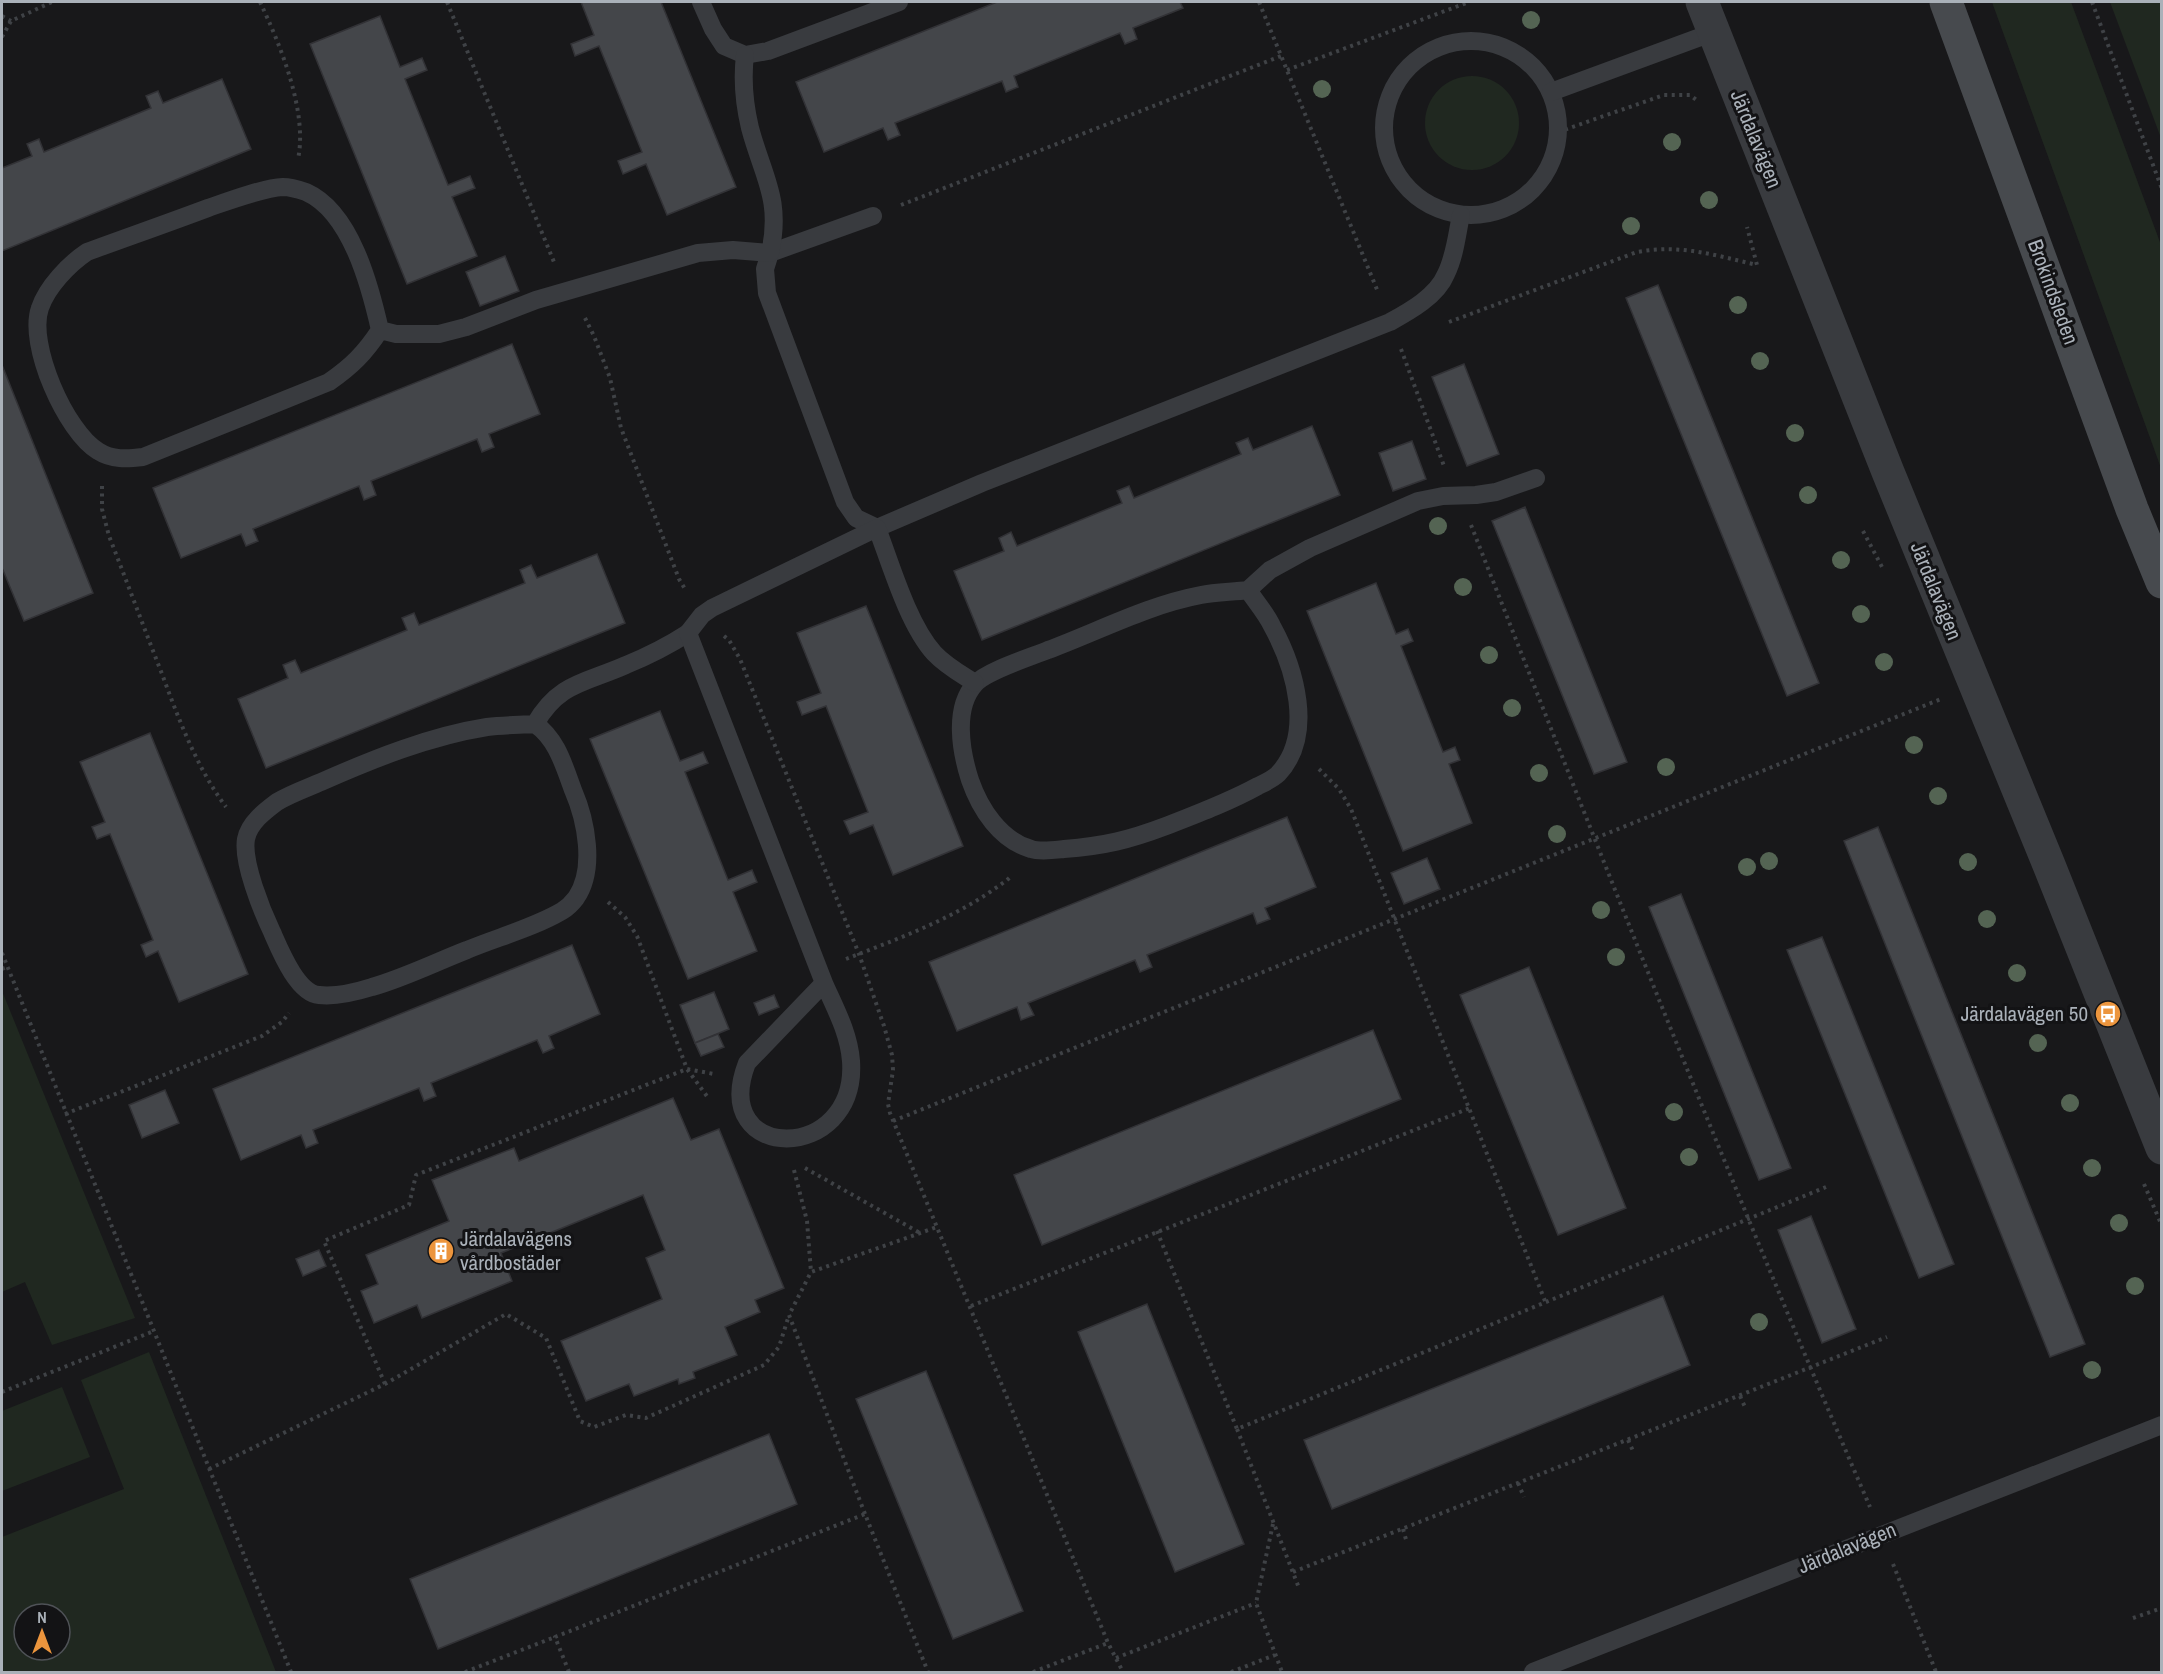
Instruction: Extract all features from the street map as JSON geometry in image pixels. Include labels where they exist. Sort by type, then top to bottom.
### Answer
[{"type":"main road","name":"Brokindsleden","points":[[1946,2],[2132,509],[2162,582]]},
{"type":"street","name":"Järdalavägen","points":[[1702,2],[1888,472],[2162,1148]]},
{"type":"lane","points":[[701,2],[713,29],[724,46],[745,55],[779,47],[899,2]]},
{"type":"lane","points":[[1551,92],[1714,32]]},
{"type":"lane","points":[[1469,40],[1493,43],[1516,53],[1536,70],[1551,92],[1557,111],[1558,132],[1554,156],[1543,177],[1527,195],[1496,211],[1461,215],[1438,209],[1417,197],[1401,180],[1389,160],[1384,137],[1384,113],[1391,91],[1404,70],[1423,54],[1444,44],[1469,40]]},
{"type":"lane","points":[[745,55],[744,99],[775,213],[774,235],[765,270],[767,293],[845,502],[856,518],[877,528],[920,633],[934,653],[949,667],[975,683]]},
{"type":"lane","points":[[284,187],[304,191],[317,199],[340,224],[354,249],[370,289],[380,330],[367,351],[350,368],[329,382],[143,457],[124,459],[98,452],[82,439],[61,405],[39,349],[40,308],[57,280],[77,258],[87,252],[241,197],[284,187]]},
{"type":"lane","points":[[536,724],[544,708],[564,690],[664,648],[688,633],[702,615],[712,608],[877,528],[982,483],[1390,322],[1419,303],[1443,280],[1451,258],[1461,215]]},
{"type":"lane","points":[[380,330],[396,334],[440,334],[466,327],[536,300],[698,253],[733,250],[770,253],[873,216]]},
{"type":"lane","points":[[1248,590],[1272,625],[1285,654],[1294,685],[1299,715],[1297,738],[1291,758],[1277,776],[1192,816],[1140,836],[1094,847],[1032,850],[1013,841],[996,827],[973,788],[965,766],[960,723],[966,699],[975,683],[999,670],[1159,606],[1202,594],[1248,590],[1270,570],[1310,548],[1418,501],[1443,496],[1496,492],[1536,478]]},
{"type":"lane","points":[[688,633],[847,1038],[851,1063],[848,1091],[839,1109],[826,1125],[809,1136],[788,1139],[770,1136],[754,1127],[744,1113],[741,1079],[747,1063],[822,976]]},
{"type":"lane","points":[[536,724],[545,731],[556,748],[580,806],[585,827],[587,851],[583,884],[575,899],[563,910],[532,924],[373,987],[336,995],[318,995],[306,990],[291,971],[254,888],[246,839],[254,822],[280,801],[340,774],[422,743],[488,727],[536,724]]},
{"type":"lane","name":"Järdalavägen","points":[[1533,1672],[2162,1425]]},
{"type":"path","points":[[2,37],[11,21],[52,2]]},
{"type":"path","points":[[260,2],[295,94],[300,120],[300,152],[292,189]]},
{"type":"path","points":[[1259,2],[1390,322],[1594,839],[1936,1672]]},
{"type":"path","points":[[1287,70],[1469,2]]},
{"type":"path","points":[[2092,2],[2162,189]]},
{"type":"path","points":[[2,16],[11,21]]},
{"type":"path","points":[[873,216],[1281,56]]},
{"type":"path","points":[[1558,132],[1664,95],[1690,95],[1707,110]]},
{"type":"path","points":[[1447,323],[1637,252],[1657,248],[1681,248],[1757,265],[1745,219]]},
{"type":"path","points":[[111,457],[102,486],[102,509],[109,536],[197,759],[219,797],[250,831]]},
{"type":"path","points":[[893,1121],[1975,685]]},
{"type":"path","points":[[1293,750],[1325,773],[1351,809],[1545,1301]]},
{"type":"path","points":[[822,976],[981,898],[1008,880],[1032,850]]},
{"type":"path","points":[[583,884],[625,917],[637,936],[687,1069]]},
{"type":"path","points":[[2,953],[291,1672]]},
{"type":"path","points":[[2,969],[7,967]]},
{"type":"path","points":[[65,1114],[262,1036],[282,1022],[306,990]]},
{"type":"path","points":[[385,1384],[324,1241],[409,1205],[416,1175],[687,1069],[741,1079]]},
{"type":"path","points":[[970,1306],[1470,1108]]},
{"type":"path","points":[[788,1139],[792,1161],[920,1233]]},
{"type":"path","points":[[1237,1429],[1827,1187]]},
{"type":"path","points":[[209,1469],[385,1384],[506,1314],[546,1338],[580,1420],[594,1427],[626,1415],[646,1418],[764,1365],[779,1347],[789,1315],[811,1272],[937,1227]]},
{"type":"path","points":[[1157,1231],[1299,1588]]},
{"type":"path","points":[[789,1315],[928,1672]]},
{"type":"path","points":[[2,1392],[154,1331]]},
{"type":"path","points":[[1293,1572],[1887,1337]]},
{"type":"path","points":[[1740,1396],[1744,1407]]},
{"type":"path","points":[[1628,1440],[1634,1453]]},
{"type":"path","points":[[1518,1483],[1524,1497]]},
{"type":"path","points":[[465,1672],[865,1514]]},
{"type":"path","points":[[1274,1524],[1256,1603],[1282,1672]]},
{"type":"path","points":[[1403,1529],[1407,1543]]},
{"type":"path","points":[[1116,1659],[1256,1603]]},
{"type":"path","points":[[2133,1618],[2162,1608]]},
{"type":"path","points":[[555,1637],[569,1672]]},
{"type":"path","points":[[1032,1672],[1108,1643]]},
{"type":"path","points":[[1232,1672],[1275,1655]]},
{"type":"shaded area","points":[[1992,2],[2071,2],[2161,245],[2161,468]]},
{"type":"shaded area","points":[[2110,2],[2161,2],[2161,138]]},
{"type":"shaded area","points":[[1472,76],[1490,80],[1505,90],[1515,105],[1519,123],[1515,141],[1505,156],[1490,166],[1472,170],[1454,166],[1439,156],[1429,141],[1425,123],[1429,105],[1439,90],[1454,80]]},
{"type":"shaded area","points":[[2,991],[135,1318],[52,1345],[25,1282],[2,1292]]},
{"type":"shaded area","points":[[149,1352],[276,1672],[2,1672],[2,1537],[124,1489],[81,1380]]},
{"type":"shaded area","points":[[62,1387],[90,1457],[2,1491],[2,1411]]},
{"type":"building","points":[[581,2],[661,2],[736,187],[667,215],[646,164],[623,174],[618,161],[642,152],[599,46],[575,56],[571,44],[594,35]]},
{"type":"building","points":[[997,2],[1180,2],[1183,8],[1133,28],[1137,39],[1125,44],[1120,33],[1014,76],[1018,87],[1006,92],[1002,81],[895,123],[900,135],[888,140],[883,128],[824,152],[796,82]]},
{"type":"building","points":[[380,16],[400,67],[422,58],[427,70],[405,79],[448,185],[470,176],[475,188],[452,197],[477,256],[407,284],[310,44]]},
{"type":"building","points":[[222,79],[251,149],[2,251],[2,168],[32,156],[27,144],[39,139],[44,152],[151,108],[146,96],[158,91],[163,103]]},
{"type":"building","points":[[505,256],[519,291],[480,306],[466,272]]},
{"type":"building","points":[[1658,285],[1819,683],[1787,696],[1626,298]]},
{"type":"building","points":[[512,344],[540,414],[489,434],[494,447],[482,452],[477,439],[371,481],[376,495],[364,500],[359,486],[253,529],[258,541],[246,546],[241,534],[181,558],[153,488]]},
{"type":"building","points":[[1464,364],[1499,454],[1467,466],[1432,377]]},
{"type":"building","points":[[2,365],[93,593],[24,621],[2,571]]},
{"type":"building","points":[[1312,426],[1340,495],[982,640],[954,571],[1004,551],[999,538],[1011,532],[1017,546],[1122,503],[1117,491],[1129,486],[1134,498],[1241,454],[1236,443],[1248,438],[1253,450]]},
{"type":"building","points":[[1412,441],[1426,479],[1393,491],[1379,453]]},
{"type":"building","points":[[1525,507],[1627,762],[1594,774],[1492,521]]},
{"type":"building","points":[[597,554],[625,623],[266,768],[238,699],[288,678],[283,665],[295,660],[301,673],[407,630],[402,618],[414,613],[419,625],[525,583],[520,570],[531,565],[537,578]]},
{"type":"building","points":[[1376,583],[1396,634],[1408,629],[1413,641],[1401,646],[1443,752],[1455,747],[1460,760],[1449,764],[1472,823],[1403,851],[1307,611]]},
{"type":"building","points":[[866,606],[963,846],[893,875],[873,825],[850,834],[844,821],[868,812],[826,706],[802,715],[797,702],[821,693],[797,633]]},
{"type":"building","points":[[660,711],[680,761],[703,752],[708,763],[685,772],[728,880],[752,870],[757,882],[733,892],[757,951],[688,979],[590,739]]},
{"type":"building","points":[[150,733],[248,974],[179,1002],[158,951],[146,957],[141,945],[153,940],[110,834],[97,839],[92,827],[105,822],[80,762]]},
{"type":"building","points":[[1287,817],[1316,887],[1265,908],[1270,919],[1257,924],[1253,913],[1147,955],[1152,967],[1140,972],[1135,960],[1028,1003],[1034,1015],[1021,1020],[1017,1007],[957,1031],[929,962]]},
{"type":"building","points":[[1878,827],[2085,1344],[2050,1357],[1844,841]]},
{"type":"building","points":[[1427,858],[1440,889],[1404,904],[1391,873]]},
{"type":"building","points":[[1681,894],[1791,1168],[1759,1180],[1649,907]]},
{"type":"building","points":[[1822,937],[1954,1264],[1919,1278],[1787,950]]},
{"type":"building","points":[[572,945],[600,1014],[549,1036],[554,1048],[543,1053],[537,1040],[431,1083],[436,1096],[424,1101],[419,1088],[313,1130],[318,1143],[306,1148],[301,1135],[241,1160],[213,1089]]},
{"type":"building","points":[[1529,967],[1626,1208],[1558,1235],[1460,995]]},
{"type":"building","points":[[714,992],[729,1029],[695,1043],[680,1005]]},
{"type":"building","points":[[774,995],[779,1007],[759,1015],[754,1003]]},
{"type":"building","points":[[1373,1030],[1401,1099],[1042,1245],[1014,1175]]},
{"type":"building","points":[[718,1034],[724,1047],[701,1056],[695,1043]]},
{"type":"building","points":[[165,1090],[179,1123],[142,1138],[129,1105]]},
{"type":"building","name":"Järdalavägens vårdbostäder","points":[[673,1098],[691,1140],[719,1129],[784,1288],[755,1300],[760,1312],[725,1327],[737,1355],[693,1372],[695,1378],[679,1384],[678,1379],[634,1396],[629,1384],[586,1401],[561,1341],[662,1299],[646,1258],[665,1250],[643,1195],[501,1253],[512,1281],[422,1318],[417,1305],[374,1323],[361,1291],[378,1284],[366,1255],[449,1221],[432,1180],[514,1148],[519,1161]]},
{"type":"building","points":[[1811,1216],[1856,1329],[1822,1343],[1778,1230]]},
{"type":"building","points":[[319,1250],[326,1266],[303,1276],[296,1259]]},
{"type":"building","points":[[1663,1296],[1690,1365],[1332,1509],[1304,1440]]},
{"type":"building","points":[[1147,1304],[1244,1544],[1175,1572],[1078,1332]]},
{"type":"building","points":[[926,1371],[1023,1611],[953,1639],[856,1399]]},
{"type":"building","points":[[769,1434],[797,1504],[438,1649],[410,1579]]},
{"type":"place","name":"Järdalavägen 50","points":[[2108,1014]]},
{"type":"place","name":"Järdalavägens vårdbostäder","points":[[441,1251]]}]
